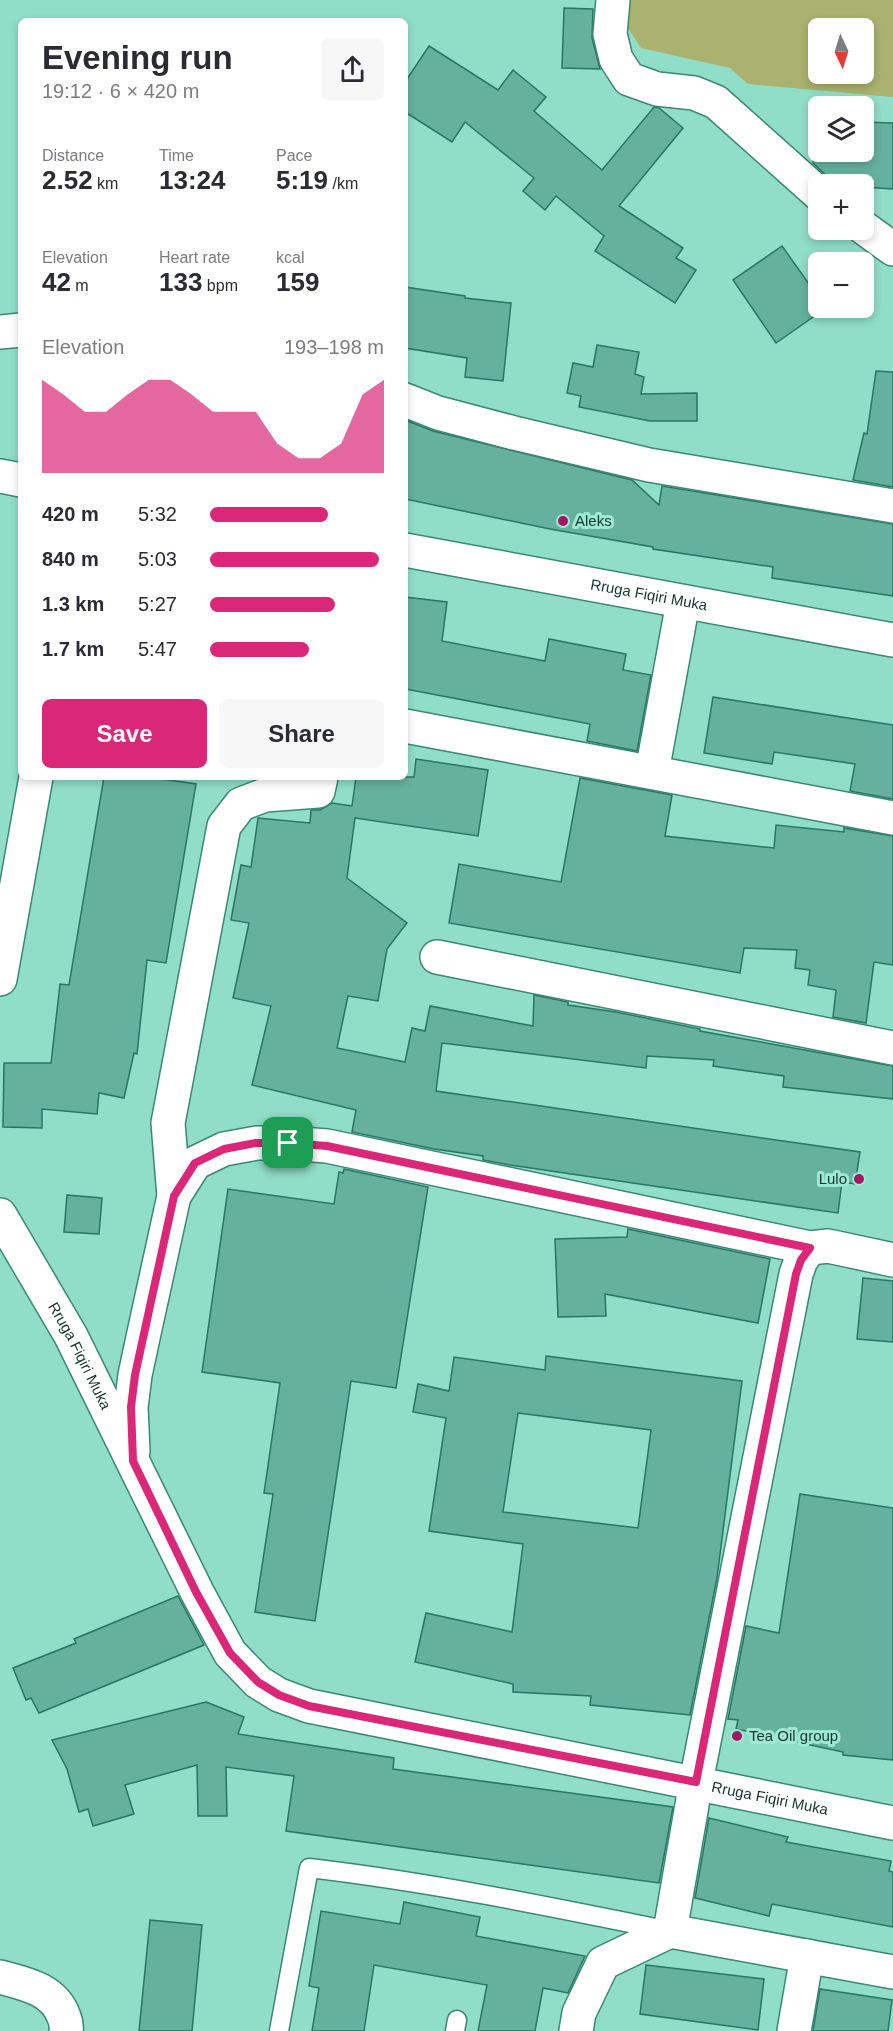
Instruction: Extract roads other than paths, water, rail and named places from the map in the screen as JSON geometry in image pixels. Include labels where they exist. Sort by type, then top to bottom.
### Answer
[{"type":"street","points":[[612,0],[610,34],[616,59],[629,79],[657,89],[694,93],[716,102],[808,184]]},
{"type":"street","points":[[874,235],[893,249]]},
{"type":"street","points":[[0,332],[18,330]]},
{"type":"street","points":[[408,401],[438,413],[649,465],[893,506]]},
{"type":"street","points":[[0,476],[18,479]]},
{"type":"street","name":"Rruga Fiqiri Muka","points":[[408,551],[893,640]]},
{"type":"street","points":[[652,772],[683,602]]},
{"type":"street","points":[[408,727],[893,818]]},
{"type":"street","points":[[0,979],[35,780]]},
{"type":"street","points":[[133,1461],[131,1407],[135,1375],[174,1196],[168,1123],[224,826],[241,804],[265,795],[318,791],[320,780]]},
{"type":"street","points":[[437,957],[893,1048]]},
{"type":"street","points":[[174,1196],[195,1163],[224,1149],[256,1143],[317,1145],[810,1248],[828,1246],[893,1260]]},
{"type":"street","name":"Rruga Fiqiri Muka","points":[[0,1215],[71,1336],[196,1592],[230,1653],[258,1682],[279,1695],[309,1706],[893,1823]]},
{"type":"street","points":[[670,1931],[696,1782],[796,1274],[801,1260],[810,1248]]},
{"type":"street","points":[[576,2031],[579,2013],[603,1963],[670,1931],[893,1972]]},
{"type":"street","points":[[794,2031],[807,1956]]},
{"type":"street","points":[[0,1977],[46,1991],[60,2007],[67,2025],[66,2031]]},
{"type":"lane","points":[[279,2031],[309,1868],[500,1897],[670,1931]]},
{"type":"place","name":"Aleks","points":[[563,521]]},
{"type":"place","name":"Lulo","points":[[859,1179]]},
{"type":"place","name":"Tea Oil group","points":[[737,1736]]}]
